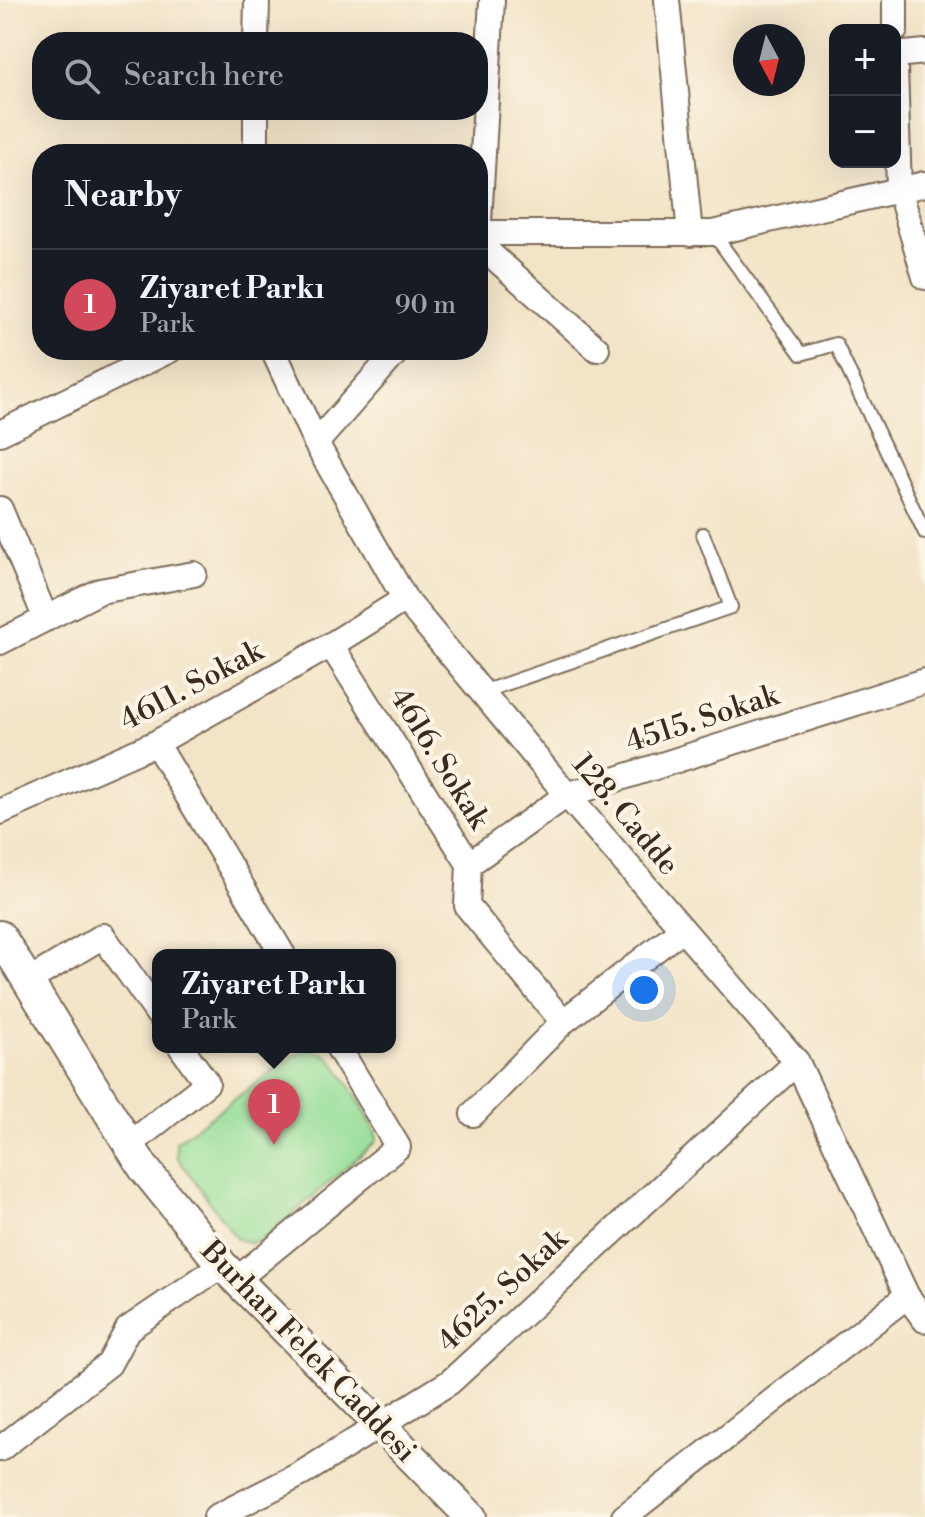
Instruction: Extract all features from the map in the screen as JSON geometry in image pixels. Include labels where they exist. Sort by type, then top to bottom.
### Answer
[{"type":"street","points":[[256,32],[257,0]]},
{"type":"street","points":[[488,67],[492,0]]},
{"type":"street","points":[[667,0],[702,234]]},
{"type":"street","points":[[895,0],[895,24]]},
{"type":"street","points":[[901,54],[925,52]]},
{"type":"street","points":[[896,96],[899,189],[925,277]]},
{"type":"street","points":[[256,120],[256,144]]},
{"type":"street","points":[[483,144],[485,120]]},
{"type":"street","points":[[488,236],[702,234],[925,184]]},
{"type":"street","points":[[488,245],[597,349]]},
{"type":"street","points":[[0,433],[150,360]]},
{"type":"street","name":"128. Cadde","points":[[278,360],[316,443],[405,599],[567,795],[797,1062],[907,1296],[925,1320]]},
{"type":"street","points":[[316,443],[389,360]]},
{"type":"street","points":[[0,509],[46,619]]},
{"type":"street","points":[[0,642],[100,591],[194,574]]},
{"type":"street","name":"4611. Sokak","points":[[0,812],[156,743],[331,645],[405,599]]},
{"type":"street","name":"4616. Sokak","points":[[331,645],[469,864],[467,906],[563,1022]]},
{"type":"street","name":"4515. Sokak","points":[[469,864],[567,795],[925,681]]},
{"type":"street","points":[[156,743],[279,949]]},
{"type":"street","points":[[473,1114],[563,1022],[682,929]]},
{"type":"street","name":"Burhan Felek Caddesi","points":[[0,936],[143,1167],[228,1273],[471,1517]]},
{"type":"street","points":[[28,981],[103,936],[152,1005]]},
{"type":"street","points":[[129,1145],[207,1083],[185,1053]]},
{"type":"street","points":[[0,1449],[109,1364],[128,1329],[228,1273],[398,1147],[342,1053]]},
{"type":"street","name":"4625. Sokak","points":[[216,1517],[301,1474],[450,1382],[797,1062]]},
{"type":"street","points":[[624,1517],[907,1296]]},
{"type":"lane","points":[[702,234],[801,354],[836,344],[925,533]]},
{"type":"lane","points":[[482,692],[731,607],[703,534]]},
{"type":"green space","points":[[320,1053],[331,1060],[364,1110],[377,1141],[266,1237],[252,1243],[237,1239],[177,1157],[176,1142],[293,1056]]},
{"type":"place","name":"Ziyaret Parkı","points":[[274,1145]]}]
